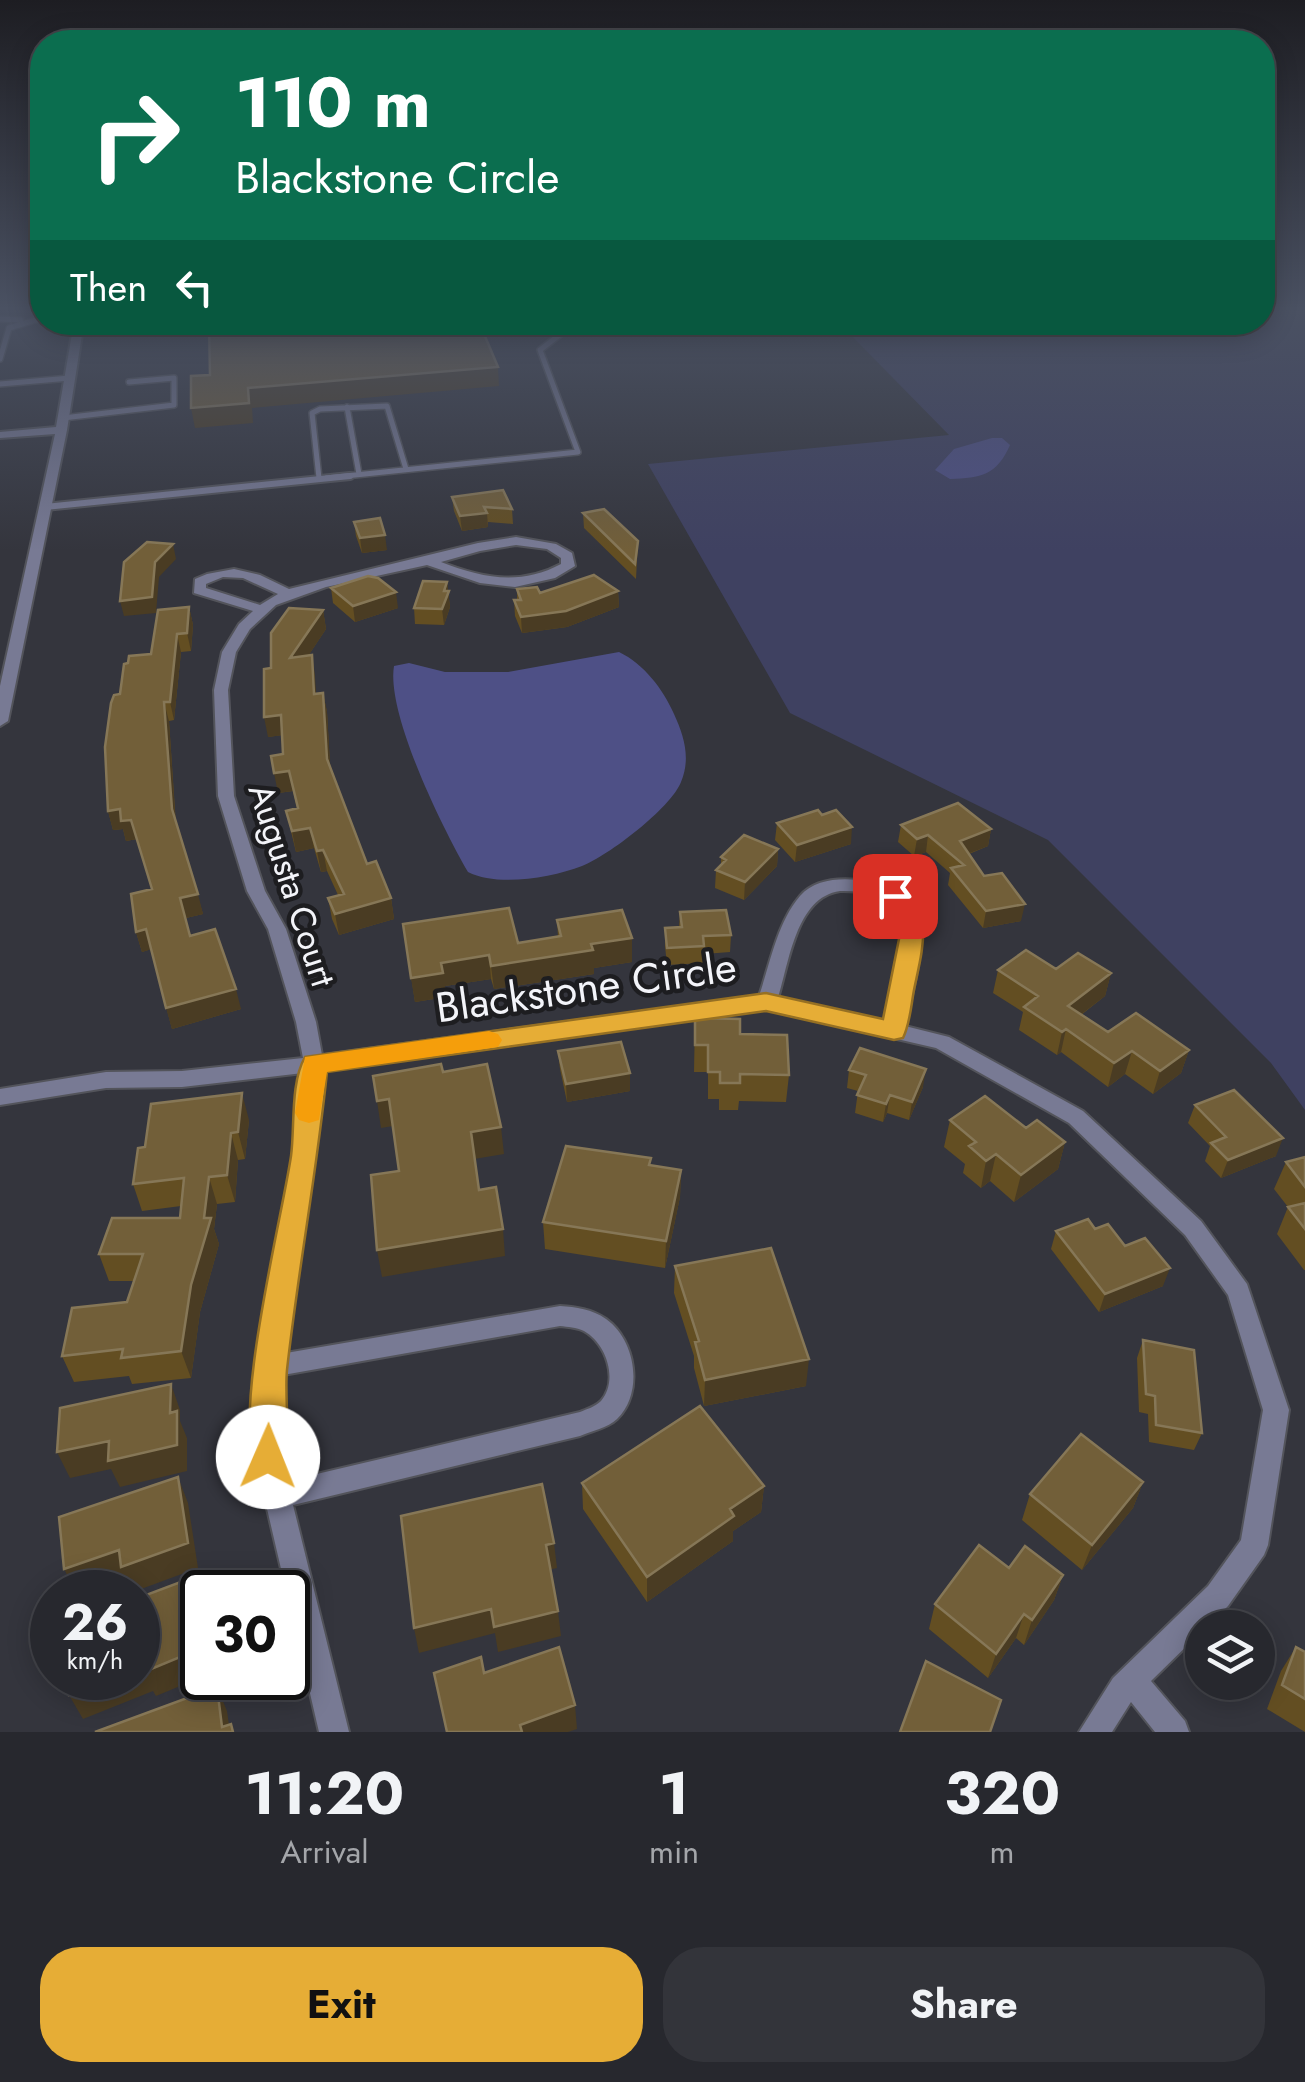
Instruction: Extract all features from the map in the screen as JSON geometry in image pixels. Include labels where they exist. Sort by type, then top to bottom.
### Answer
[{"type":"street","points":[[0,721],[3,688],[68,389]]},
{"type":"street","points":[[0,435],[62,424]]},
{"type":"street","name":"Augusta Court","points":[[314,1064],[306,1022],[276,929],[256,891],[226,796],[221,690],[229,652],[244,628],[288,594],[351,576],[487,545],[528,542],[555,546],[566,556],[568,566],[534,582],[504,584],[451,573],[427,561]]},
{"type":"street","points":[[263,610],[215,598],[198,590],[200,582],[230,571],[249,573],[288,594]]},
{"type":"street","points":[[766,1002],[800,908],[814,892],[828,885],[873,884],[895,896],[908,911],[912,934],[894,1031]]},
{"type":"street","name":"Blackstone Circle","points":[[0,1097],[106,1080],[182,1079],[314,1064],[766,1002],[942,1042],[1076,1117],[1193,1228],[1239,1291],[1276,1410],[1254,1545],[1218,1596],[1131,1679],[1094,1732]]},
{"type":"street","points":[[314,1064],[304,1158],[282,1276],[272,1366],[268,1457],[334,1732]]},
{"type":"street","points":[[272,1366],[560,1316],[585,1319],[608,1334],[620,1358],[621,1388],[608,1412],[580,1424],[276,1496]]},
{"type":"street","points":[[1131,1679],[1174,1732]]},
{"type":"lane","points":[[62,424],[174,405],[174,389]]},
{"type":"lane","points":[[45,506],[578,452],[554,389]]},
{"type":"lane","points":[[319,478],[312,414],[346,406],[387,406],[406,470]]},
{"type":"lane","points":[[346,406],[360,474]]},
{"type":"shaded area","points":[[904,389],[1305,389],[1305,1110],[1271,1063],[1048,840],[790,713],[648,464],[949,435]]},
{"type":"shaded area","points":[[1002,438],[1010,445],[987,473],[950,479],[935,470],[954,449]]},
{"type":"shaded area","points":[[619,652],[652,678],[678,722],[686,764],[675,793],[637,830],[582,866],[509,880],[468,872],[431,801],[407,741],[394,687],[394,666],[409,663],[445,672],[508,672]]},
{"type":"building","points":[[191,389],[248,389],[249,403],[191,408]]},
{"type":"building","points":[[503,490],[512,509],[484,507],[487,513],[460,516],[452,497]]},
{"type":"building","points":[[604,509],[638,541],[635,564],[583,513]]},
{"type":"building","points":[[380,518],[385,535],[360,538],[354,522]]},
{"type":"building","points":[[147,542],[173,544],[155,562],[152,597],[120,601],[124,562]]},
{"type":"building","points":[[594,575],[618,591],[566,611],[521,617],[514,600],[521,600],[517,589],[537,587],[540,593]]},
{"type":"building","points":[[368,576],[378,578],[396,592],[353,606],[331,588]]},
{"type":"building","points":[[423,581],[447,582],[444,591],[449,591],[442,609],[414,608]]},
{"type":"building","points":[[189,607],[187,633],[177,634],[170,702],[164,702],[172,809],[198,894],[180,898],[190,936],[215,929],[236,989],[166,1008],[146,929],[136,932],[131,894],[152,889],[131,820],[121,821],[120,809],[108,811],[105,747],[111,703],[114,695],[120,694],[124,664],[129,656],[151,654],[158,610]]},
{"type":"building","points":[[289,608],[323,610],[290,658],[312,655],[314,694],[323,693],[327,759],[367,864],[376,861],[391,898],[335,914],[328,898],[344,894],[323,850],[317,851],[310,828],[292,831],[286,811],[298,808],[289,771],[274,773],[271,756],[283,754],[281,715],[264,717],[264,669],[271,668],[271,633]]},
{"type":"building","points":[[958,803],[991,829],[960,841],[984,876],[1002,873],[1025,904],[986,911],[951,868],[964,865],[928,835],[917,839],[901,825]]},
{"type":"building","points":[[818,810],[822,815],[836,810],[852,827],[797,845],[777,823]]},
{"type":"building","points":[[744,835],[778,849],[745,882],[716,870],[726,860],[721,857]]},
{"type":"building","points":[[509,908],[518,943],[561,936],[557,920],[622,910],[632,938],[591,944],[593,950],[491,966],[489,955],[441,963],[443,973],[411,978],[403,924]]},
{"type":"building","points":[[726,910],[731,935],[703,936],[704,946],[667,948],[665,928],[682,927],[680,912]]},
{"type":"building","points":[[1026,950],[1056,969],[1078,953],[1111,973],[1068,1006],[1108,1032],[1136,1013],[1189,1050],[1160,1071],[1132,1051],[1114,1063],[1066,1029],[1062,1032],[1024,1007],[1038,996],[998,970]]},
{"type":"building","points":[[695,1018],[740,1019],[740,1034],[787,1035],[789,1075],[740,1074],[740,1083],[720,1083],[720,1072],[708,1072],[708,1045],[695,1045]]},
{"type":"building","points":[[621,1042],[630,1073],[566,1084],[558,1051]]},
{"type":"building","points":[[860,1048],[926,1069],[912,1102],[890,1095],[886,1104],[857,1095],[866,1075],[849,1070]]},
{"type":"building","points":[[441,1064],[443,1072],[487,1064],[501,1127],[471,1132],[479,1190],[496,1187],[503,1229],[377,1250],[371,1175],[399,1171],[389,1099],[377,1101],[373,1076]]},
{"type":"building","points":[[1234,1090],[1283,1138],[1228,1160],[1211,1143],[1226,1137],[1195,1105]]},
{"type":"building","points":[[242,1093],[238,1132],[231,1133],[227,1175],[209,1177],[204,1218],[211,1218],[191,1285],[181,1351],[121,1358],[123,1349],[62,1356],[72,1308],[127,1302],[143,1254],[99,1254],[112,1218],[180,1218],[184,1178],[133,1184],[138,1148],[145,1147],[151,1104]]},
{"type":"building","points":[[985,1096],[1026,1128],[1037,1120],[1065,1142],[1021,1175],[996,1154],[986,1161],[969,1146],[976,1142],[950,1120]]},
{"type":"building","points":[[566,1146],[651,1158],[649,1165],[681,1170],[666,1241],[543,1222]]},
{"type":"building","points":[[1305,1157],[1305,1187],[1286,1162]]},
{"type":"building","points":[[1305,1203],[1305,1229],[1288,1207]]},
{"type":"building","points":[[1088,1219],[1095,1229],[1108,1224],[1125,1246],[1145,1238],[1170,1268],[1105,1294],[1056,1231]]},
{"type":"building","points":[[771,1248],[809,1359],[705,1380],[695,1342],[699,1341],[675,1266]]},
{"type":"building","points":[[1143,1340],[1194,1350],[1202,1433],[1156,1425],[1155,1396],[1146,1394]]},
{"type":"building","points":[[171,1384],[170,1413],[177,1411],[177,1445],[108,1461],[109,1441],[57,1452],[60,1408]]},
{"type":"building","points":[[700,1406],[764,1486],[730,1509],[734,1516],[647,1577],[582,1483]]},
{"type":"building","points":[[1081,1434],[1143,1482],[1092,1545],[1030,1494]]},
{"type":"building","points":[[178,1477],[188,1543],[121,1567],[119,1550],[64,1569],[59,1517]]},
{"type":"building","points":[[542,1484],[554,1543],[546,1545],[558,1611],[494,1627],[491,1609],[414,1628],[401,1516]]},
{"type":"building","points":[[979,1545],[1009,1568],[1025,1546],[1063,1575],[1032,1620],[1024,1614],[996,1654],[935,1604]]},
{"type":"building","points":[[180,1582],[180,1657],[160,1665],[160,1590]]},
{"type":"building","points":[[559,1647],[575,1705],[520,1725],[522,1732],[447,1732],[434,1673],[481,1657],[484,1673]]},
{"type":"building","points":[[1296,1647],[1305,1652],[1305,1699],[1282,1685]]},
{"type":"building","points":[[926,1661],[1001,1700],[990,1732],[900,1732]]},
{"type":"building","points":[[182,1700],[219,1700],[222,1727],[231,1724],[233,1732],[95,1732]]},
{"type":"slow traffic","points":[[309,1113],[314,1064],[489,1040]]},
{"type":"route","points":[[268,1457],[269,1389],[282,1276],[304,1158],[314,1064],[766,1002],[894,1031],[912,934],[908,911],[895,896]]}]
